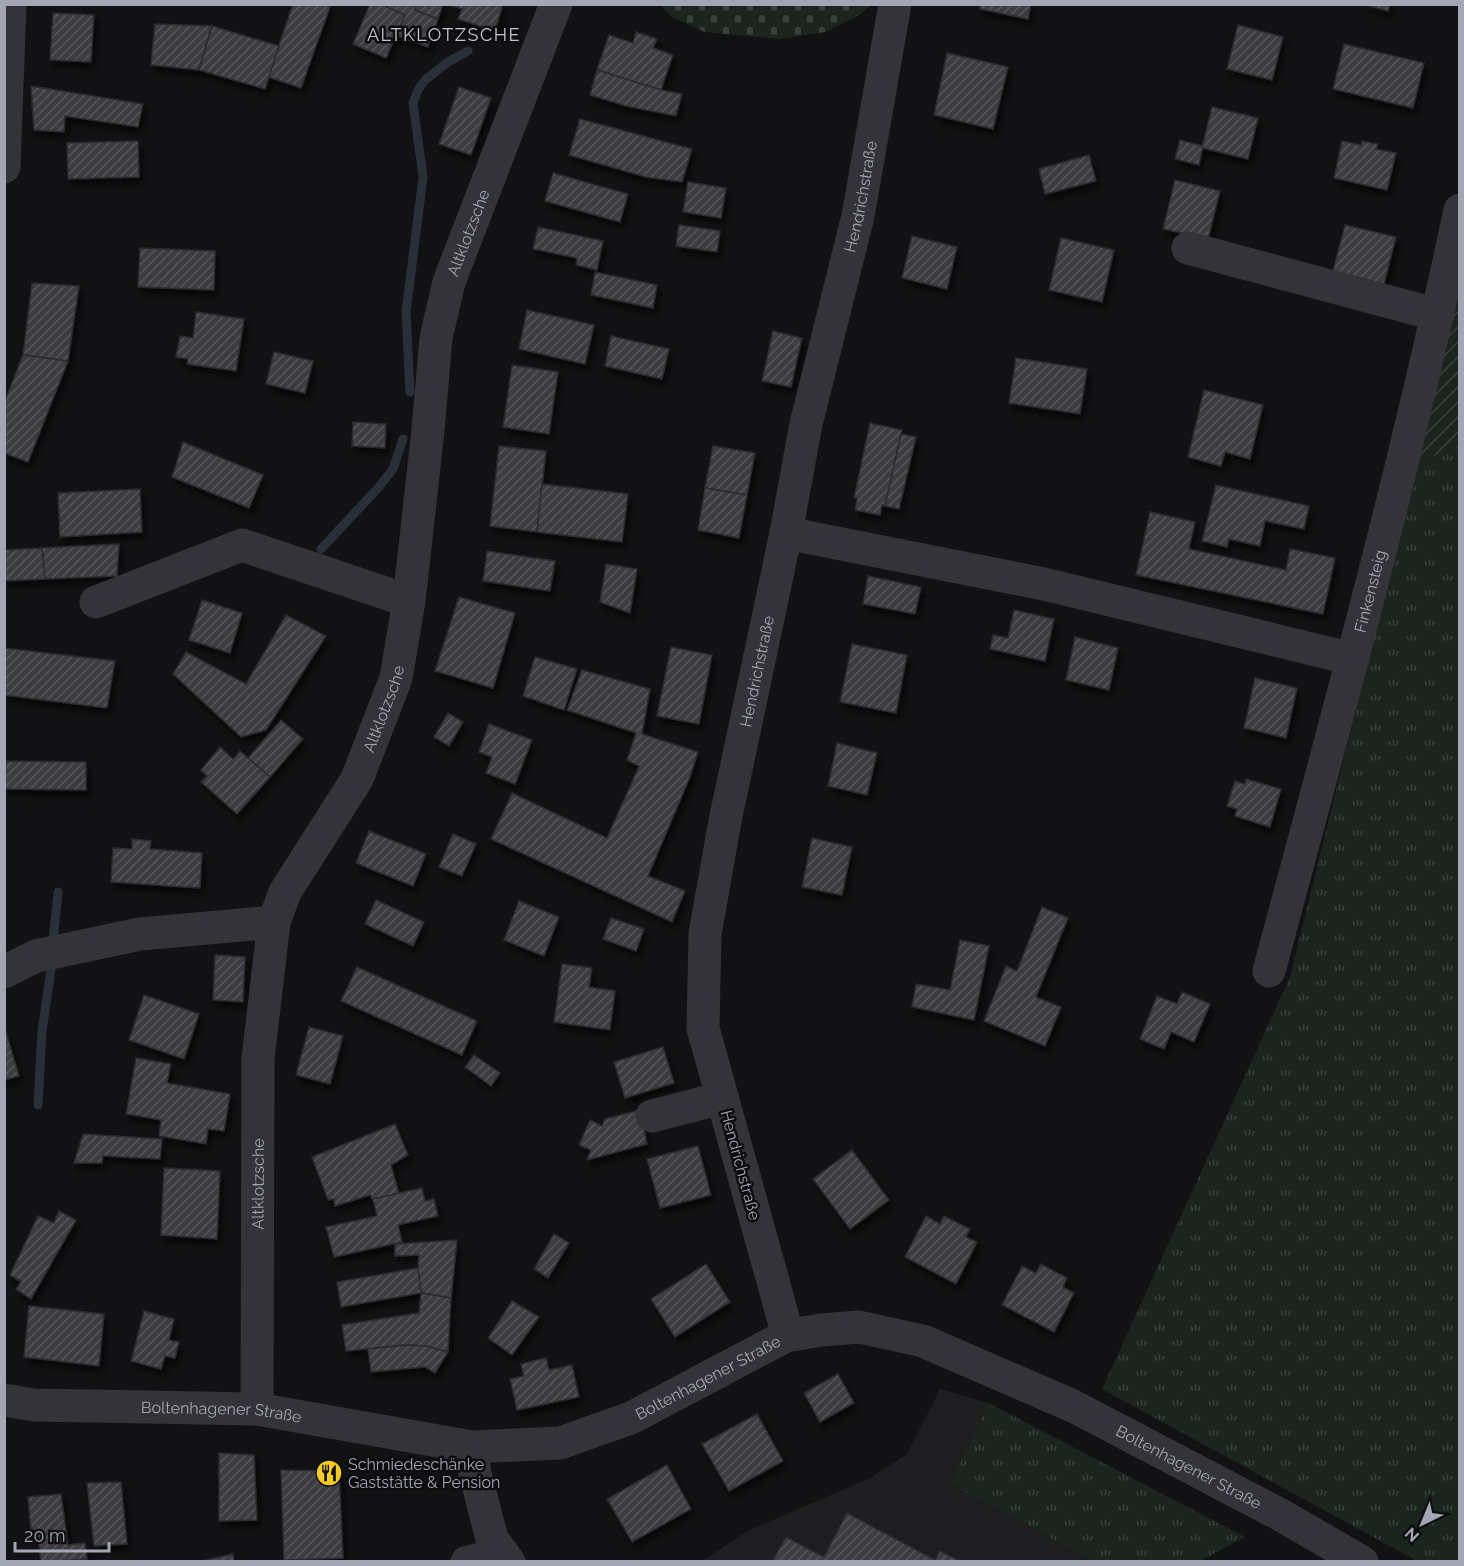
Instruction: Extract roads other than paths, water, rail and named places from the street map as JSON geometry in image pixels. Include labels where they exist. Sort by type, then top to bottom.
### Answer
[{"type":"street","points":[[4,167],[10,4]]},
{"type":"street","name":"Altklotzsche","points":[[257,1409],[258,1059],[274,921],[285,892],[357,778],[396,678],[409,601],[436,338],[448,282],[556,4]]},
{"type":"street","name":"Hendrichstraße","points":[[786,1336],[784,1321],[703,1028],[705,934],[725,821],[786,533],[806,424],[858,216],[895,4]]},
{"type":"street","name":"Finkensteig","points":[[1269,971],[1353,659],[1399,477],[1438,315],[1460,210]]},
{"type":"street","points":[[1188,248],[1438,315]]},
{"type":"street","points":[[786,533],[1044,584],[1353,659]]},
{"type":"street","points":[[96,602],[242,545],[409,601]]},
{"type":"street","points":[[4,972],[36,956],[140,934],[274,921]]},
{"type":"street","points":[[652,1116],[722,1098]]},
{"type":"street","name":"Boltenhagener Straße","points":[[4,1400],[34,1405],[257,1409],[472,1447],[560,1443],[631,1418],[786,1336],[859,1327],[923,1341],[1073,1406],[1279,1514],[1362,1562]]},
{"type":"street","points":[[472,1447],[474,1469],[492,1539],[506,1558]]},
{"type":"street","points":[[467,1562],[506,1558]]},
{"type":"waterway","points":[[410,392],[406,312],[423,177],[413,103],[425,80],[448,62],[468,51]]},
{"type":"waterway","points":[[321,549],[393,469],[403,439]]},
{"type":"waterway","points":[[53,942],[58,892]]},
{"type":"waterway","points":[[38,1105],[42,1031],[52,963]]},
{"type":"place","name":"Schmiedeschänke Gaststätte & Pension","points":[[329,1473]]},
{"type":"district","name":"ALTKLOTZSCHE","points":[[444,35]]}]
